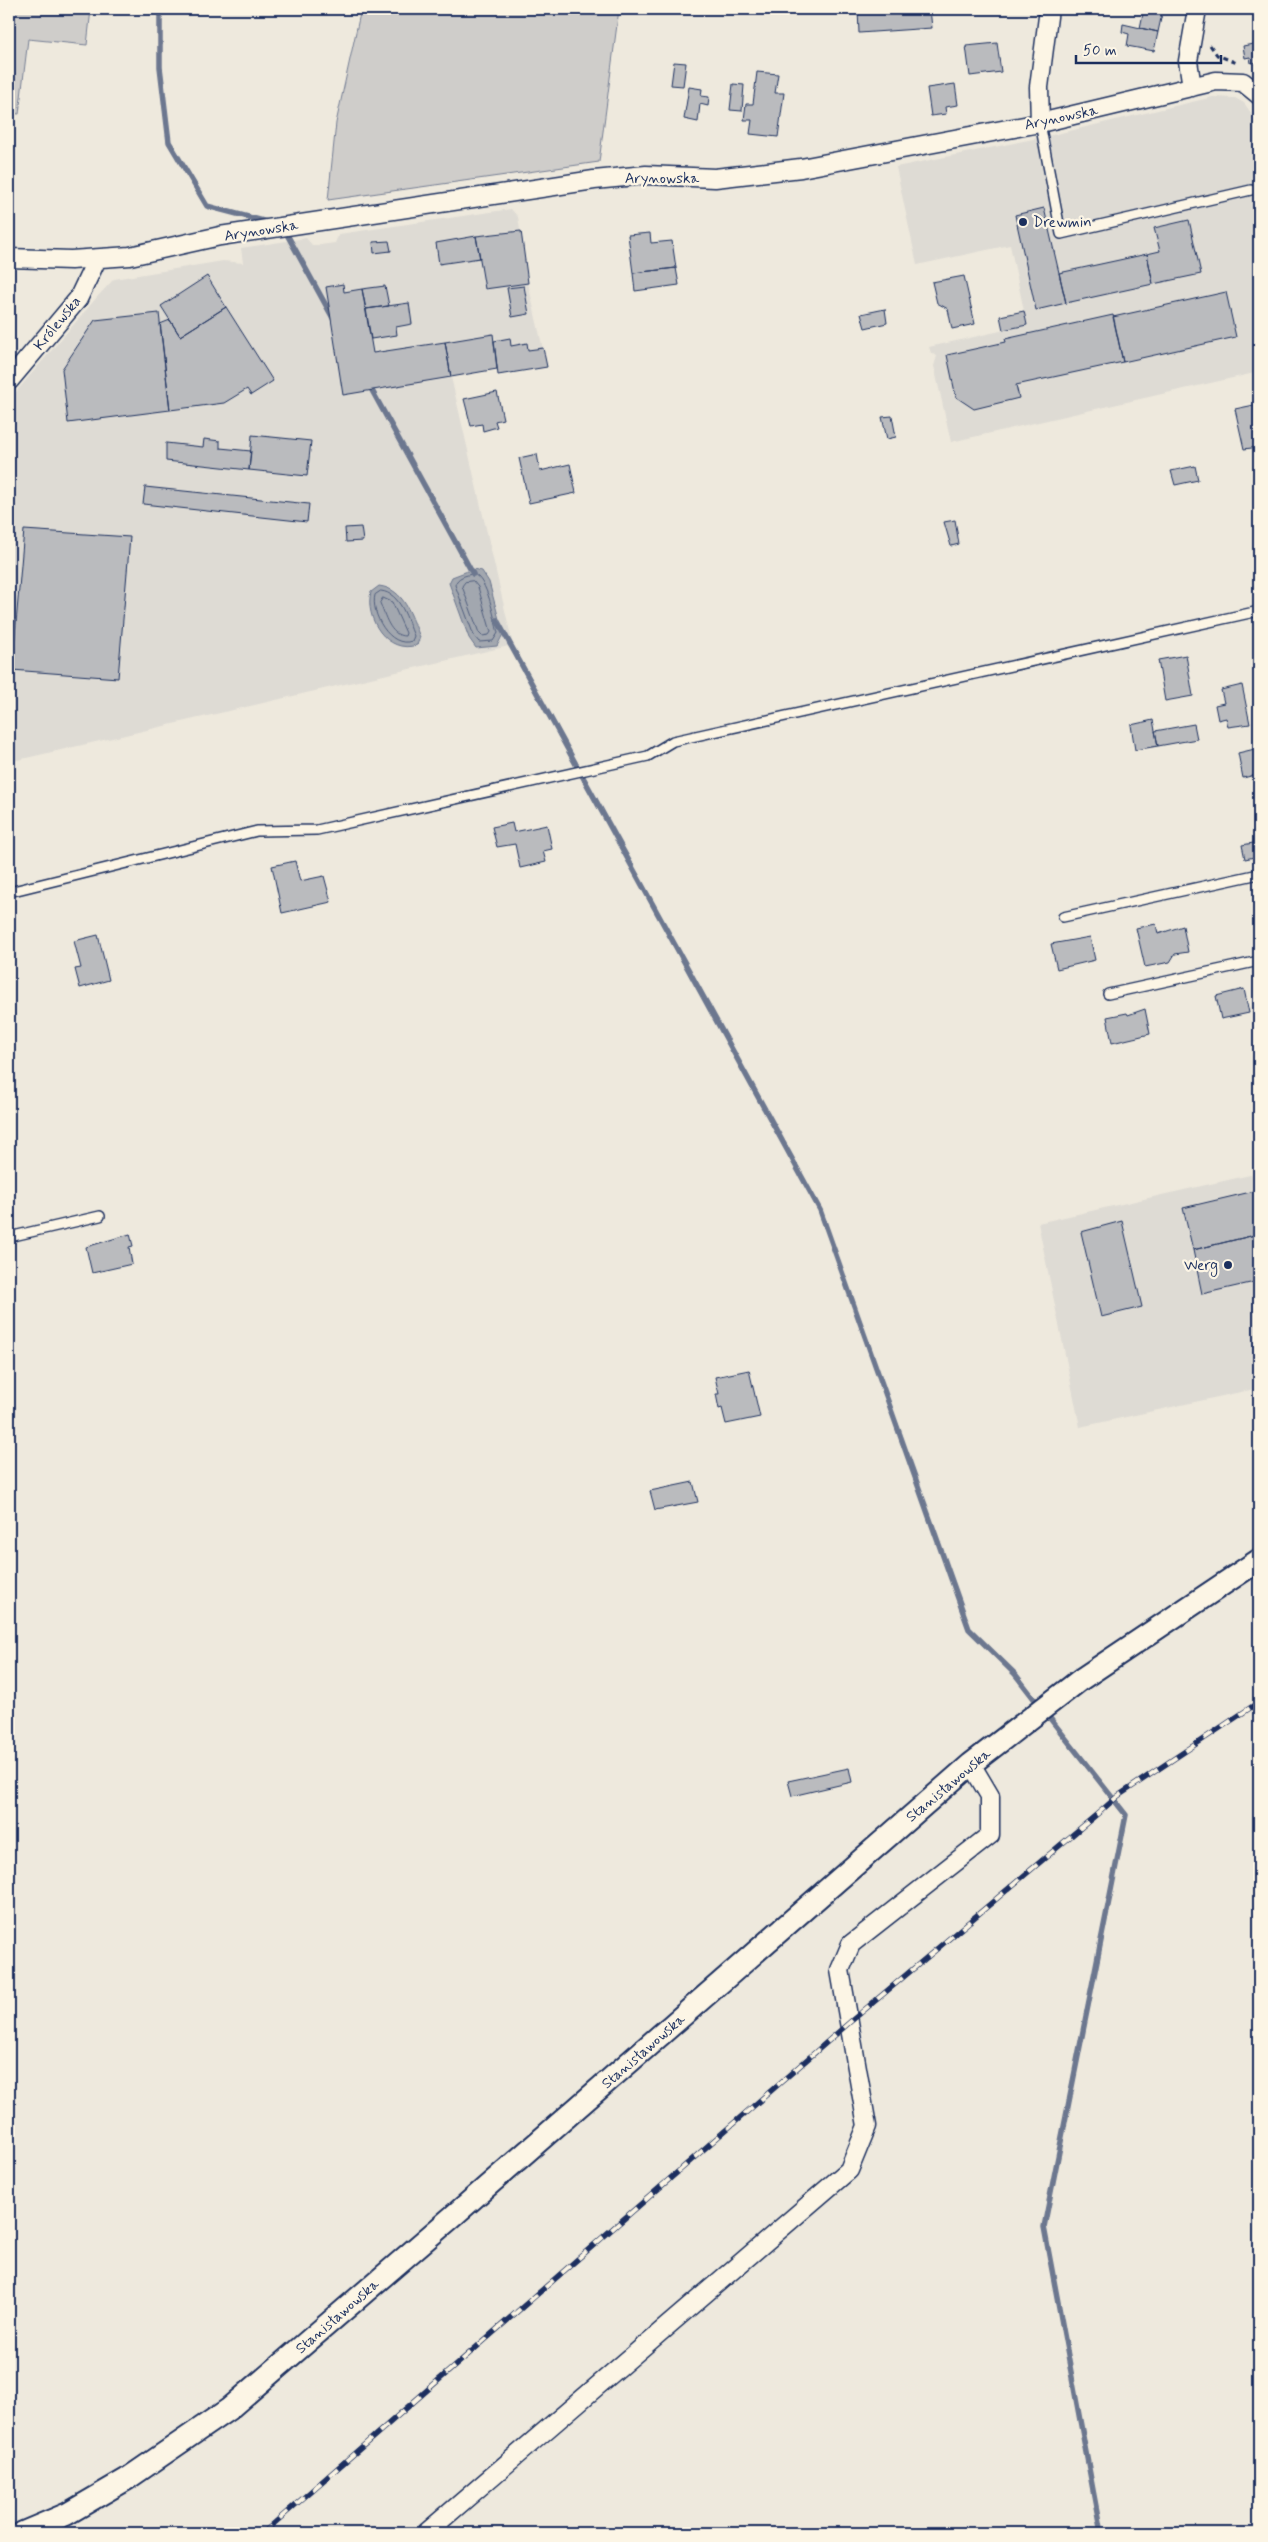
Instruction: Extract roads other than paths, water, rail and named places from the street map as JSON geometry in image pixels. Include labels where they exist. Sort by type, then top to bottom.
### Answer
[{"type":"street","points":[[1040,122],[1039,87],[1049,9]]},
{"type":"street","points":[[1192,87],[1188,61],[1197,9]]},
{"type":"street","name":"Arynowska","points":[[9,258],[97,259],[144,253],[220,236],[594,180],[646,175],[715,178],[801,168],[1040,122],[1224,80],[1243,82],[1259,95]]},
{"type":"street","name":"Królewska","points":[[9,381],[78,299],[97,259]]},
{"type":"street","name":"Stanisławowska","points":[[22,2533],[67,2514],[127,2480],[229,2408],[467,2204],[971,1764],[1080,1680],[1259,1560]]},
{"type":"street","points":[[426,2533],[849,2170],[867,2126],[840,1970],[852,1944],[990,1835],[990,1796],[971,1764]]},
{"type":"lane","points":[[1040,122],[1061,234],[1251,190]]},
{"type":"lane","points":[[9,892],[257,831],[317,830],[543,780],[648,756],[673,741],[1259,611]]},
{"type":"lane","points":[[1063,917],[1259,874]]},
{"type":"lane","points":[[1108,994],[1259,961]]},
{"type":"lane","points":[[9,1237],[100,1216]]},
{"type":"water","points":[[473,569],[482,571],[489,582],[503,634],[497,646],[476,648],[469,638],[449,583],[452,577]]},
{"type":"water","points":[[379,586],[395,592],[406,605],[420,637],[417,645],[406,647],[396,645],[380,632],[371,613],[370,602],[371,592]]},
{"type":"waterway","points":[[156,9],[160,12],[160,67],[169,142],[207,206],[267,222]]},
{"type":"waterway","points":[[284,229],[334,320]]},
{"type":"waterway","points":[[369,385],[473,574]]},
{"type":"waterway","points":[[497,620],[820,1210],[969,1629],[1015,1674],[1039,1705]]},
{"type":"waterway","points":[[1045,1712],[1126,1815],[1044,2227],[1101,2533]]},
{"type":"railway","points":[[263,2533],[850,2022],[1118,1796],[1259,1702]]},
{"type":"place","name":"Drewmin","points":[[1023,222]]},
{"type":"place","name":"Werg","points":[[1228,1265]]}]
